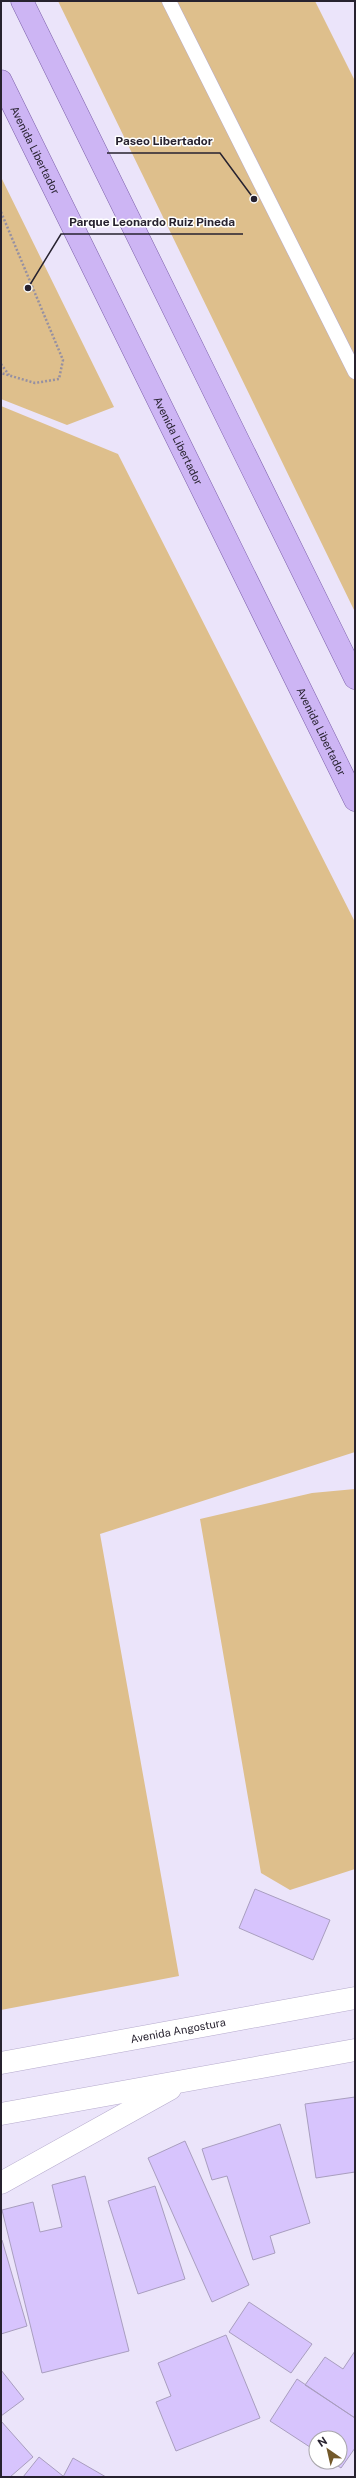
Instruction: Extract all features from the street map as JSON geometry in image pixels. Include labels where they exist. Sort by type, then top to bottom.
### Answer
[{"type":"main road","points":[[22,1],[355,678]]},
{"type":"main road","name":"Avenida Libertador","points":[[1,81],[355,800]]},
{"type":"street","name":"Avenida Angostura","points":[[1,2062],[355,1998]]},
{"type":"street","points":[[1,2114],[355,2050]]},
{"type":"street","points":[[1,2183],[186,2080]]},
{"type":"lane","points":[[169,1],[355,372]]},
{"type":"path","points":[[1,212],[63,360],[59,380],[35,383],[1,373]]},
{"type":"path","points":[[1,364],[10,375]]},
{"type":"shaded area","points":[[58,1],[315,1],[355,81],[355,612]]},
{"type":"shaded area","points":[[1,177],[114,407],[67,425],[1,399]]},
{"type":"shaded area","points":[[1,406],[118,454],[355,922],[355,1452],[100,1534],[179,1976],[1,2010]]},
{"type":"shaded area","points":[[355,1489],[355,1869],[290,1890],[261,1873],[200,1519],[312,1493]]},
{"type":"building","points":[[255,1889],[330,1920],[313,1960],[239,1928]]},
{"type":"building","points":[[355,2097],[355,2172],[316,2178],[305,2104]]},
{"type":"building","points":[[280,2124],[310,2223],[270,2236],[275,2253],[253,2260],[227,2176],[212,2180],[202,2149]]},
{"type":"building","points":[[185,2141],[249,2285],[212,2302],[148,2158]]},
{"type":"building","points":[[85,2176],[129,2351],[42,2373],[2,2210],[33,2202],[40,2232],[62,2227],[52,2185]]},
{"type":"building","points":[[155,2186],[185,2279],[138,2294],[108,2201]]},
{"type":"building","points":[[2,2240],[27,2326],[1,2334],[1,2241]]},
{"type":"building","points":[[249,2302],[312,2344],[291,2373],[229,2332]]},
{"type":"building","points":[[226,2335],[260,2418],[176,2451],[156,2402],[171,2396],[158,2363]]},
{"type":"building","points":[[355,2351],[355,2418],[305,2385],[325,2357],[343,2369]]},
{"type":"building","points":[[1,2370],[24,2399],[1,2416]]},
{"type":"building","points":[[297,2379],[355,2418],[355,2448],[348,2458],[348,2430],[308,2430],[308,2446],[270,2421]]},
{"type":"building","points":[[1,2421],[33,2457],[10,2477],[1,2477]]},
{"type":"building","points":[[39,2457],[63,2476],[63,2477],[23,2477]]},
{"type":"building","points":[[73,2458],[106,2477],[63,2477]]},
{"type":"place","name":"Paseo Libertador","points":[[254,199]]},
{"type":"place","name":"Parque Leonardo Ruiz Pineda","points":[[28,288]]}]
